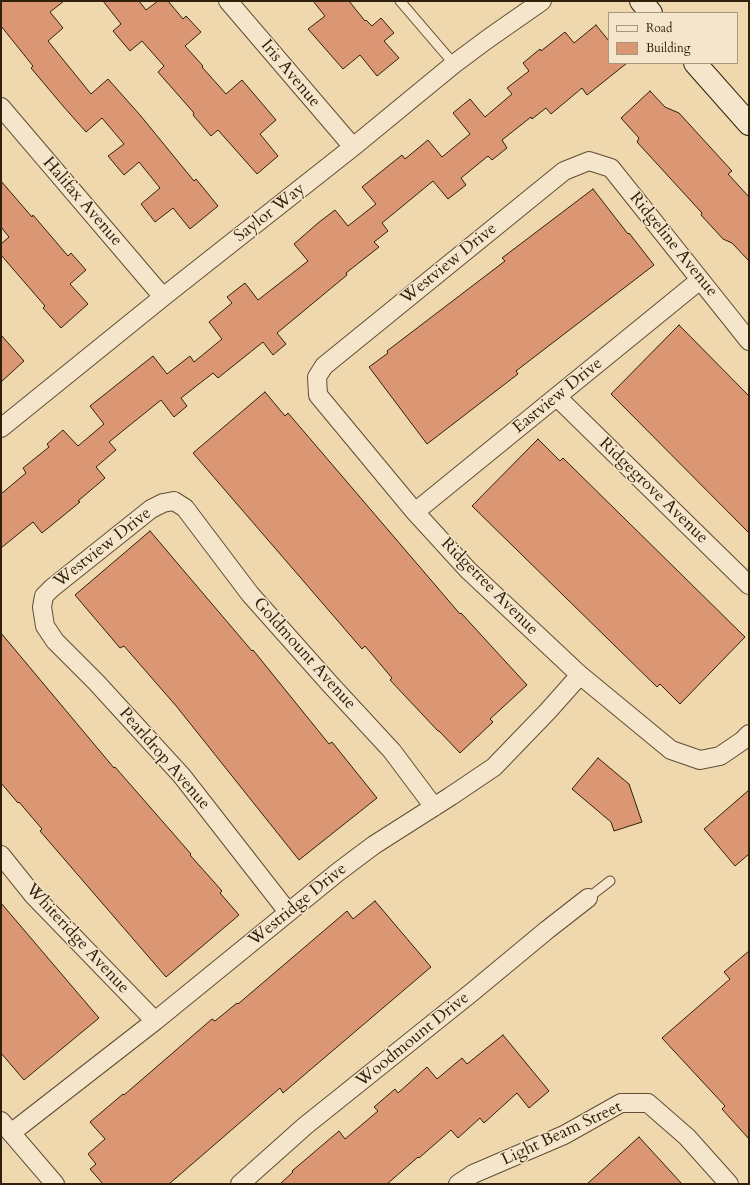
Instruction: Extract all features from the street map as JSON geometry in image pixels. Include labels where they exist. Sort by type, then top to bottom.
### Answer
[{"type":"main road","points":[[641,1],[650,12]]},
{"type":"main road","points":[[696,64],[749,124]]},
{"type":"street","name":"Iris Avenue","points":[[228,1],[353,148]]},
{"type":"street","name":"Saylor Way","points":[[1,428],[163,297],[353,148],[454,64],[542,1]]},
{"type":"street","name":"Halifax Avenue","points":[[1,107],[163,297]]},
{"type":"street","name":"Ridgeline Avenue","points":[[589,161],[611,168],[749,341]]},
{"type":"street","name":"Westview Drive","points":[[317,377],[324,366],[564,171],[589,161]]},
{"type":"street","name":"Eastview Drive","points":[[415,512],[700,280]]},
{"type":"street","name":"Ridgetree Avenue","points":[[317,377],[318,395],[415,512],[468,570],[580,675],[671,750],[700,760],[720,756],[742,741],[749,734]]},
{"type":"street","name":"Ridgegrove Avenue","points":[[557,397],[749,585]]},
{"type":"street","name":"Westview Drive","points":[[42,607],[44,596],[52,588],[151,509],[163,503],[174,501]]},
{"type":"street","name":"Goldmount Avenue","points":[[174,501],[185,508],[250,594],[330,684],[392,750],[434,807]]},
{"type":"street","name":"Pearldrop Avenue","points":[[42,607],[45,626],[55,641],[96,682],[182,776],[288,912]]},
{"type":"street","name":"Westridge Drive","points":[[6,1127],[155,1021],[288,912],[374,845],[494,767],[548,711],[580,675]]},
{"type":"street","name":"Whiteridge Avenue","points":[[1,855],[33,895],[155,1021]]},
{"type":"street","name":"Woodmount Drive","points":[[240,1184],[305,1126],[588,898]]},
{"type":"street","name":"Light Beam Street","points":[[458,1184],[473,1174],[564,1135],[621,1103],[648,1103],[687,1137],[729,1184]]},
{"type":"street","points":[[6,1127],[55,1184]]},
{"type":"lane","points":[[400,1],[454,64]]},
{"type":"lane","points":[[588,898],[610,881]]},
{"type":"building","points":[[1,1],[64,1],[50,12],[63,28],[48,41],[91,94],[108,79],[140,115],[194,181],[196,179],[218,206],[190,229],[173,208],[155,222],[141,204],[160,188],[139,162],[124,175],[108,156],[124,144],[102,118],[86,132],[63,106],[31,68],[33,66],[1,26]]},
{"type":"building","points":[[103,1],[139,1],[146,10],[158,1],[168,1],[183,19],[186,16],[201,32],[185,46],[203,66],[202,67],[226,94],[242,80],[276,120],[260,134],[278,156],[257,174],[218,130],[211,136],[193,115],[194,113],[158,72],[164,66],[142,41],[130,51],[113,31],[121,24]]},
{"type":"building","points":[[313,1],[349,1],[365,21],[366,20],[372,26],[381,18],[394,33],[384,41],[399,58],[377,76],[360,55],[343,69],[308,29],[325,16]]},
{"type":"building","points":[[596,25],[608,40],[608,64],[626,64],[587,95],[582,88],[551,114],[546,108],[532,119],[531,117],[502,140],[507,148],[492,160],[488,156],[461,178],[466,185],[448,199],[433,181],[382,223],[388,231],[374,242],[379,247],[346,273],[347,275],[277,333],[286,344],[273,355],[263,342],[218,378],[213,373],[181,398],[187,406],[174,417],[161,400],[109,442],[116,450],[96,467],[105,478],[78,501],[80,502],[42,533],[33,522],[1,548],[1,494],[26,473],[23,468],[49,447],[47,444],[63,430],[78,446],[104,424],[90,406],[153,356],[167,374],[190,356],[194,362],[222,339],[209,322],[232,303],[227,297],[245,283],[258,300],[308,261],[294,244],[318,223],[335,210],[348,226],[376,204],[362,187],[402,155],[405,159],[428,140],[442,157],[470,134],[453,113],[470,99],[485,117],[512,94],[507,88],[529,71],[523,63],[565,32],[574,43]]},
{"type":"building","points":[[650,91],[665,107],[679,113],[732,171],[728,174],[749,197],[749,261],[732,243],[723,239],[701,215],[702,213],[637,142],[639,138],[621,118]]},
{"type":"building","points":[[1,181],[32,217],[33,215],[68,256],[71,253],[86,270],[70,284],[88,304],[61,328],[43,308],[45,306],[1,255],[1,244],[9,237],[1,227]]},
{"type":"building","points":[[593,189],[654,265],[516,371],[518,374],[427,444],[369,367],[388,353],[387,351],[505,261],[502,258]]},
{"type":"building","points":[[679,325],[749,396],[749,533],[611,394]]},
{"type":"building","points":[[1,335],[24,361],[1,382]]},
{"type":"building","points":[[265,392],[285,416],[288,413],[460,614],[461,613],[527,685],[490,719],[493,722],[460,753],[390,680],[392,678],[365,646],[362,649],[193,453]]},
{"type":"building","points":[[538,439],[560,461],[563,458],[745,637],[680,704],[660,684],[657,687],[472,506]]},
{"type":"building","points":[[150,531],[252,651],[253,650],[329,744],[332,742],[377,798],[299,860],[177,707],[124,646],[120,648],[75,595]]},
{"type":"building","points":[[1,633],[114,768],[115,767],[191,854],[190,855],[222,891],[220,893],[239,915],[166,977],[40,831],[42,829],[1,783]]},
{"type":"building","points":[[598,758],[629,784],[642,822],[614,831],[611,822],[572,789]]},
{"type":"building","points":[[749,790],[749,854],[735,866],[704,829]]},
{"type":"building","points":[[375,901],[431,967],[283,1093],[280,1088],[169,1184],[103,1184],[90,1169],[96,1164],[88,1154],[105,1139],[90,1122],[123,1094],[124,1095],[212,1019],[215,1021],[237,1003],[238,1004],[347,911],[353,919]]},
{"type":"building","points":[[1,903],[99,1018],[24,1080],[1,1053]]},
{"type":"building","points":[[749,951],[749,1139],[722,1109],[725,1106],[662,1038],[730,979],[724,972]]},
{"type":"building","points":[[503,1035],[549,1091],[529,1108],[517,1093],[484,1123],[480,1118],[458,1138],[451,1130],[387,1184],[280,1184],[293,1172],[292,1171],[339,1131],[345,1139],[378,1111],[374,1107],[395,1089],[398,1093],[427,1067],[437,1079],[462,1058],[467,1064]]},
{"type":"building","points":[[639,1137],[682,1184],[587,1184]]}]
